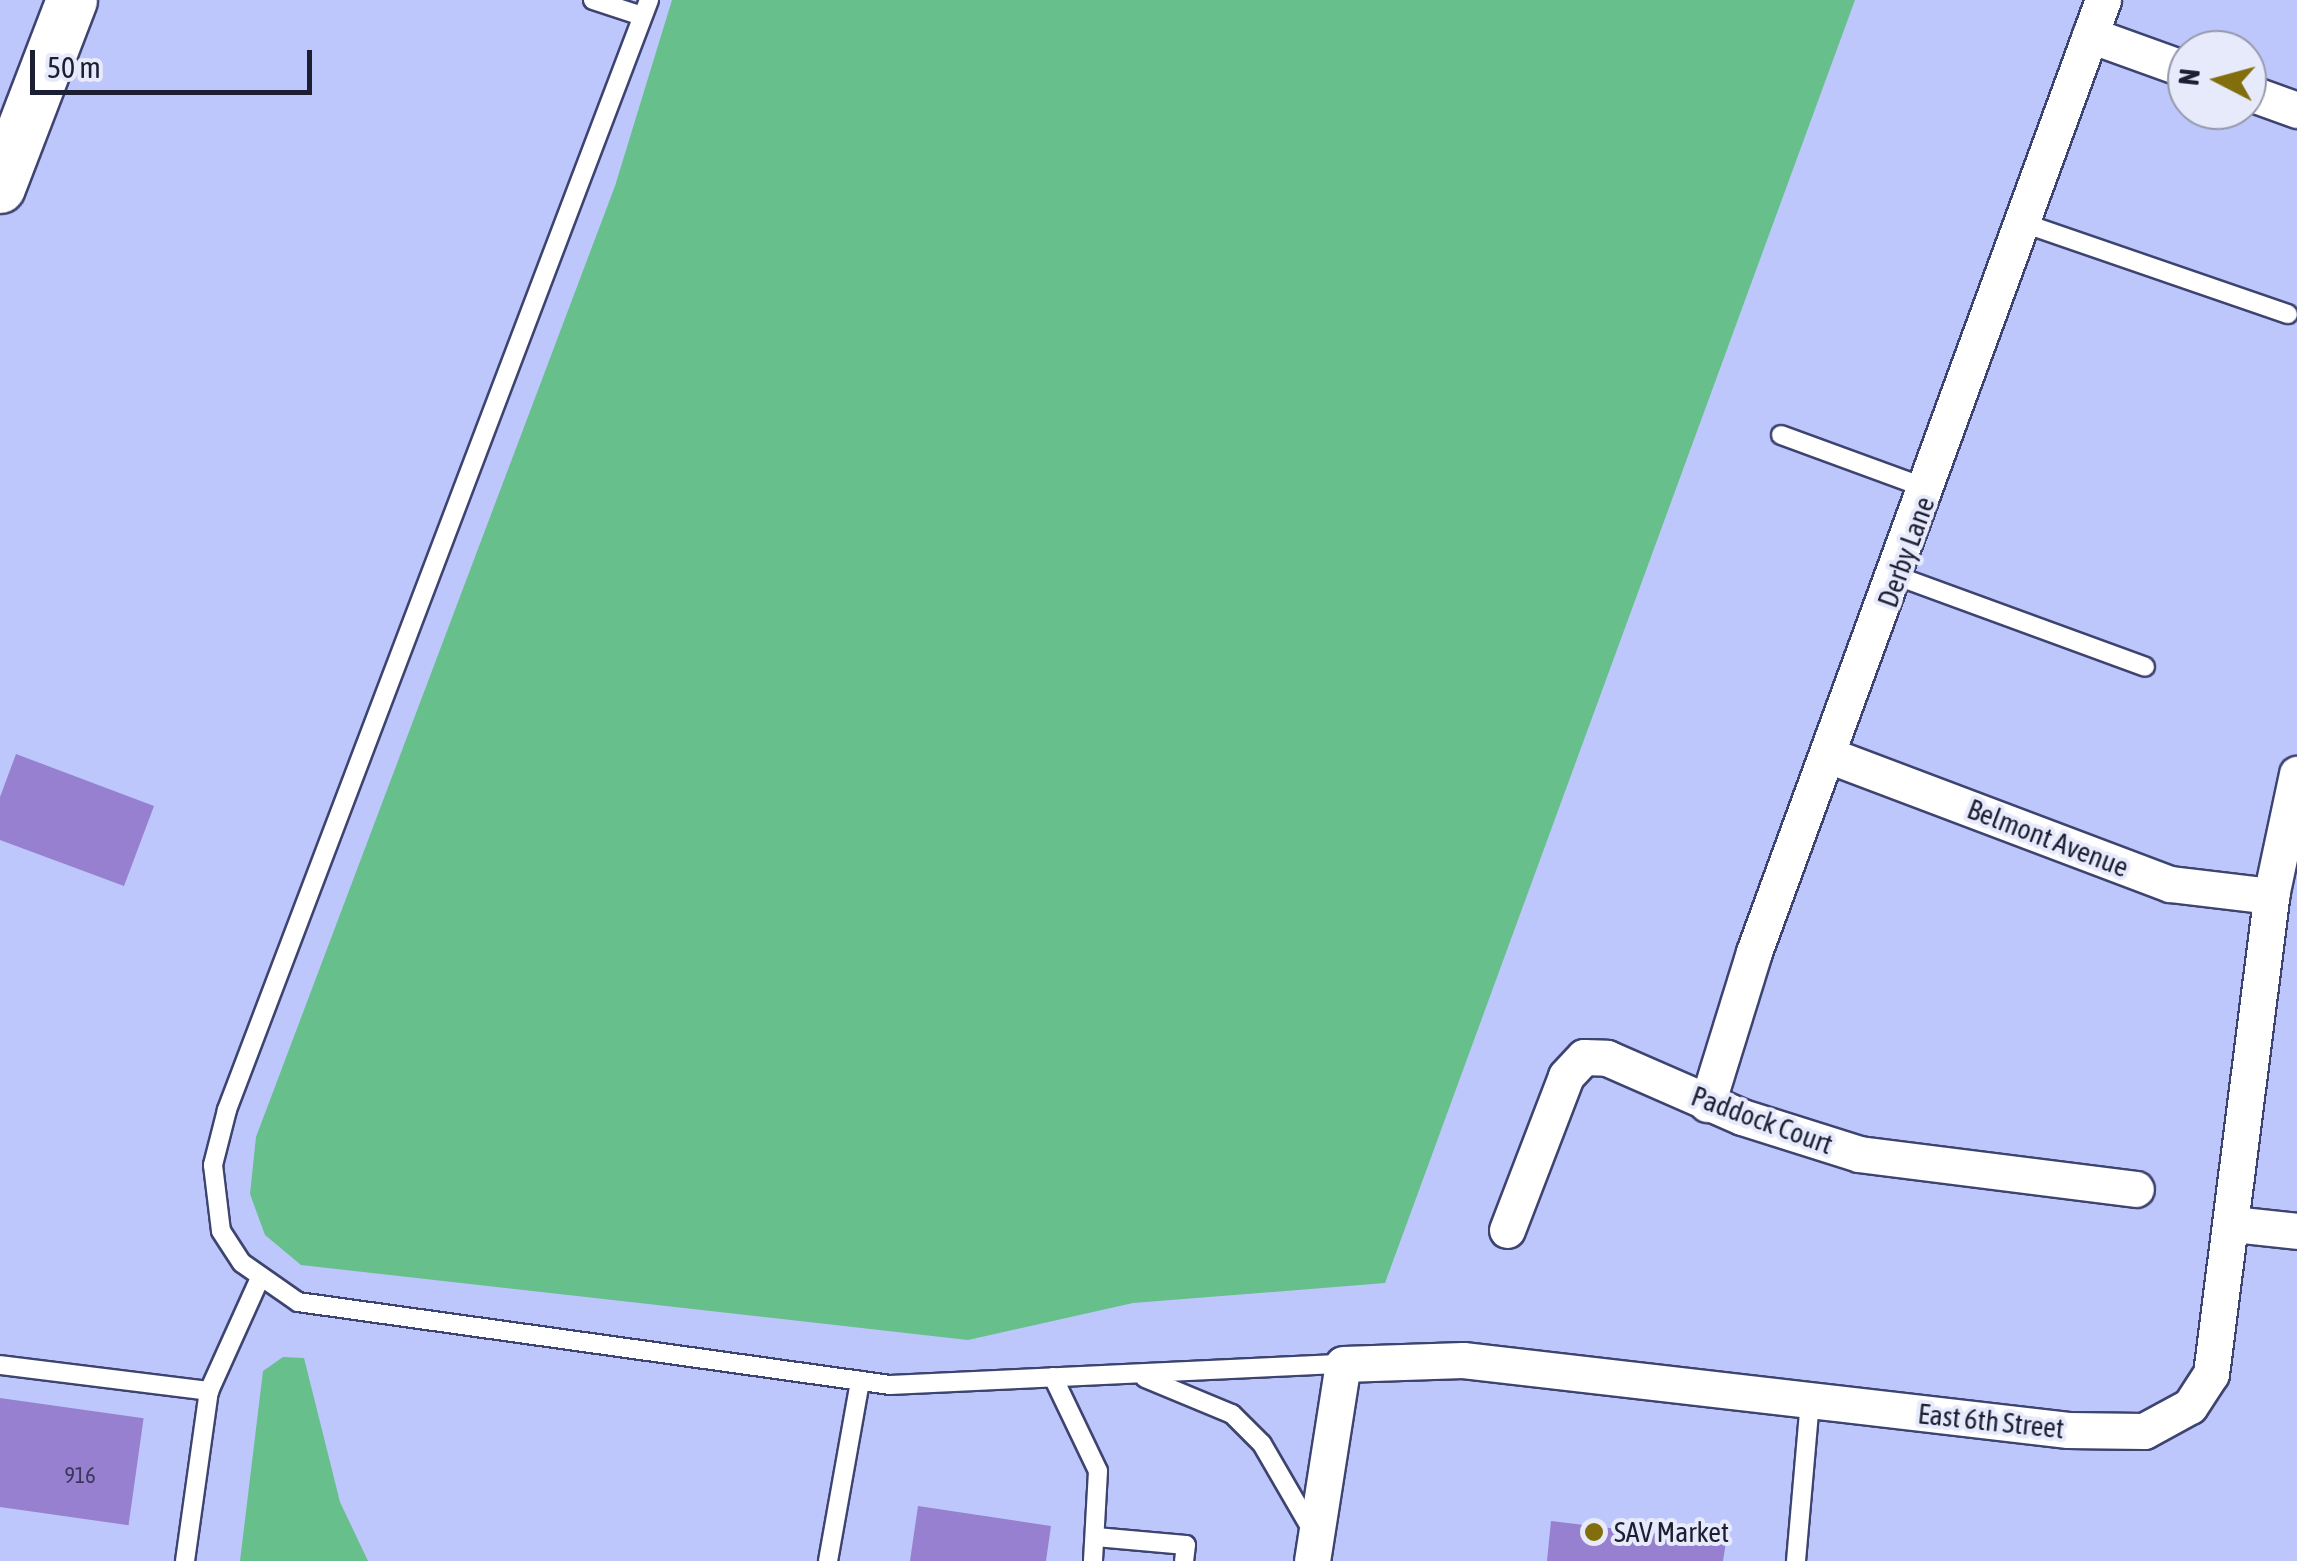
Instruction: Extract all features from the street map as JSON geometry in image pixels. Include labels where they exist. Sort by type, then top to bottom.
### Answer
[{"type":"main road","points":[[0,188],[72,0]]},
{"type":"street","name":"Derby Lane","points":[[1707,1104],[2026,224],[2103,0]]},
{"type":"street","points":[[2090,36],[2167,63]]},
{"type":"street","points":[[2267,99],[2297,110]]},
{"type":"street","name":"Belmont Avenue","points":[[1830,756],[2170,884],[2271,896]]},
{"type":"street","name":"East 6th Street","points":[[1342,1364],[1462,1360],[2068,1430],[2144,1432],[2169,1422],[2211,1374],[2233,1224],[2271,896],[2297,774]]},
{"type":"street","name":"Paddock Court","points":[[1506,1230],[1566,1076],[1584,1057],[1634,1068],[1707,1104],[1859,1154],[2136,1189]]},
{"type":"street","points":[[2233,1224],[2297,1231]]},
{"type":"street","points":[[1314,1549],[1342,1364]]},
{"type":"lane","points":[[594,0],[646,8],[227,1110],[212,1165],[214,1206],[222,1231],[260,1278],[298,1302],[860,1381],[1053,1378],[1342,1364]]},
{"type":"lane","points":[[2026,224],[2288,314]]},
{"type":"lane","points":[[1781,435],[1929,489]]},
{"type":"lane","points":[[1897,576],[2145,667]]},
{"type":"lane","points":[[185,1561],[209,1391],[260,1278]]},
{"type":"lane","points":[[0,1365],[209,1391]]},
{"type":"lane","points":[[1130,1374],[1232,1414],[1262,1444],[1314,1549]]},
{"type":"lane","points":[[1053,1378],[1098,1471],[1093,1561]]},
{"type":"lane","points":[[828,1561],[860,1381]]},
{"type":"lane","points":[[1796,1561],[1810,1400]]},
{"type":"lane","points":[[1096,1537],[1186,1545],[1184,1561]]},
{"type":"green space","points":[[672,0],[1855,0],[1385,1283],[1133,1303],[968,1340],[301,1265],[265,1235],[250,1194],[256,1137],[615,186]]},
{"type":"green space","points":[[283,1357],[304,1358],[340,1502],[368,1561],[240,1561],[263,1371]]},
{"type":"building","points":[[16,754],[154,806],[124,886],[0,840],[0,797]]},
{"type":"building","points":[[0,1398],[144,1418],[129,1525],[0,1507]]},
{"type":"building","points":[[918,1506],[1051,1526],[1046,1561],[910,1561]]},
{"type":"building","name":"SAV Market","points":[[1551,1521],[1726,1542],[1723,1561],[1547,1561]]},
{"type":"place","name":"SAV Market","points":[[1594,1532]]}]
